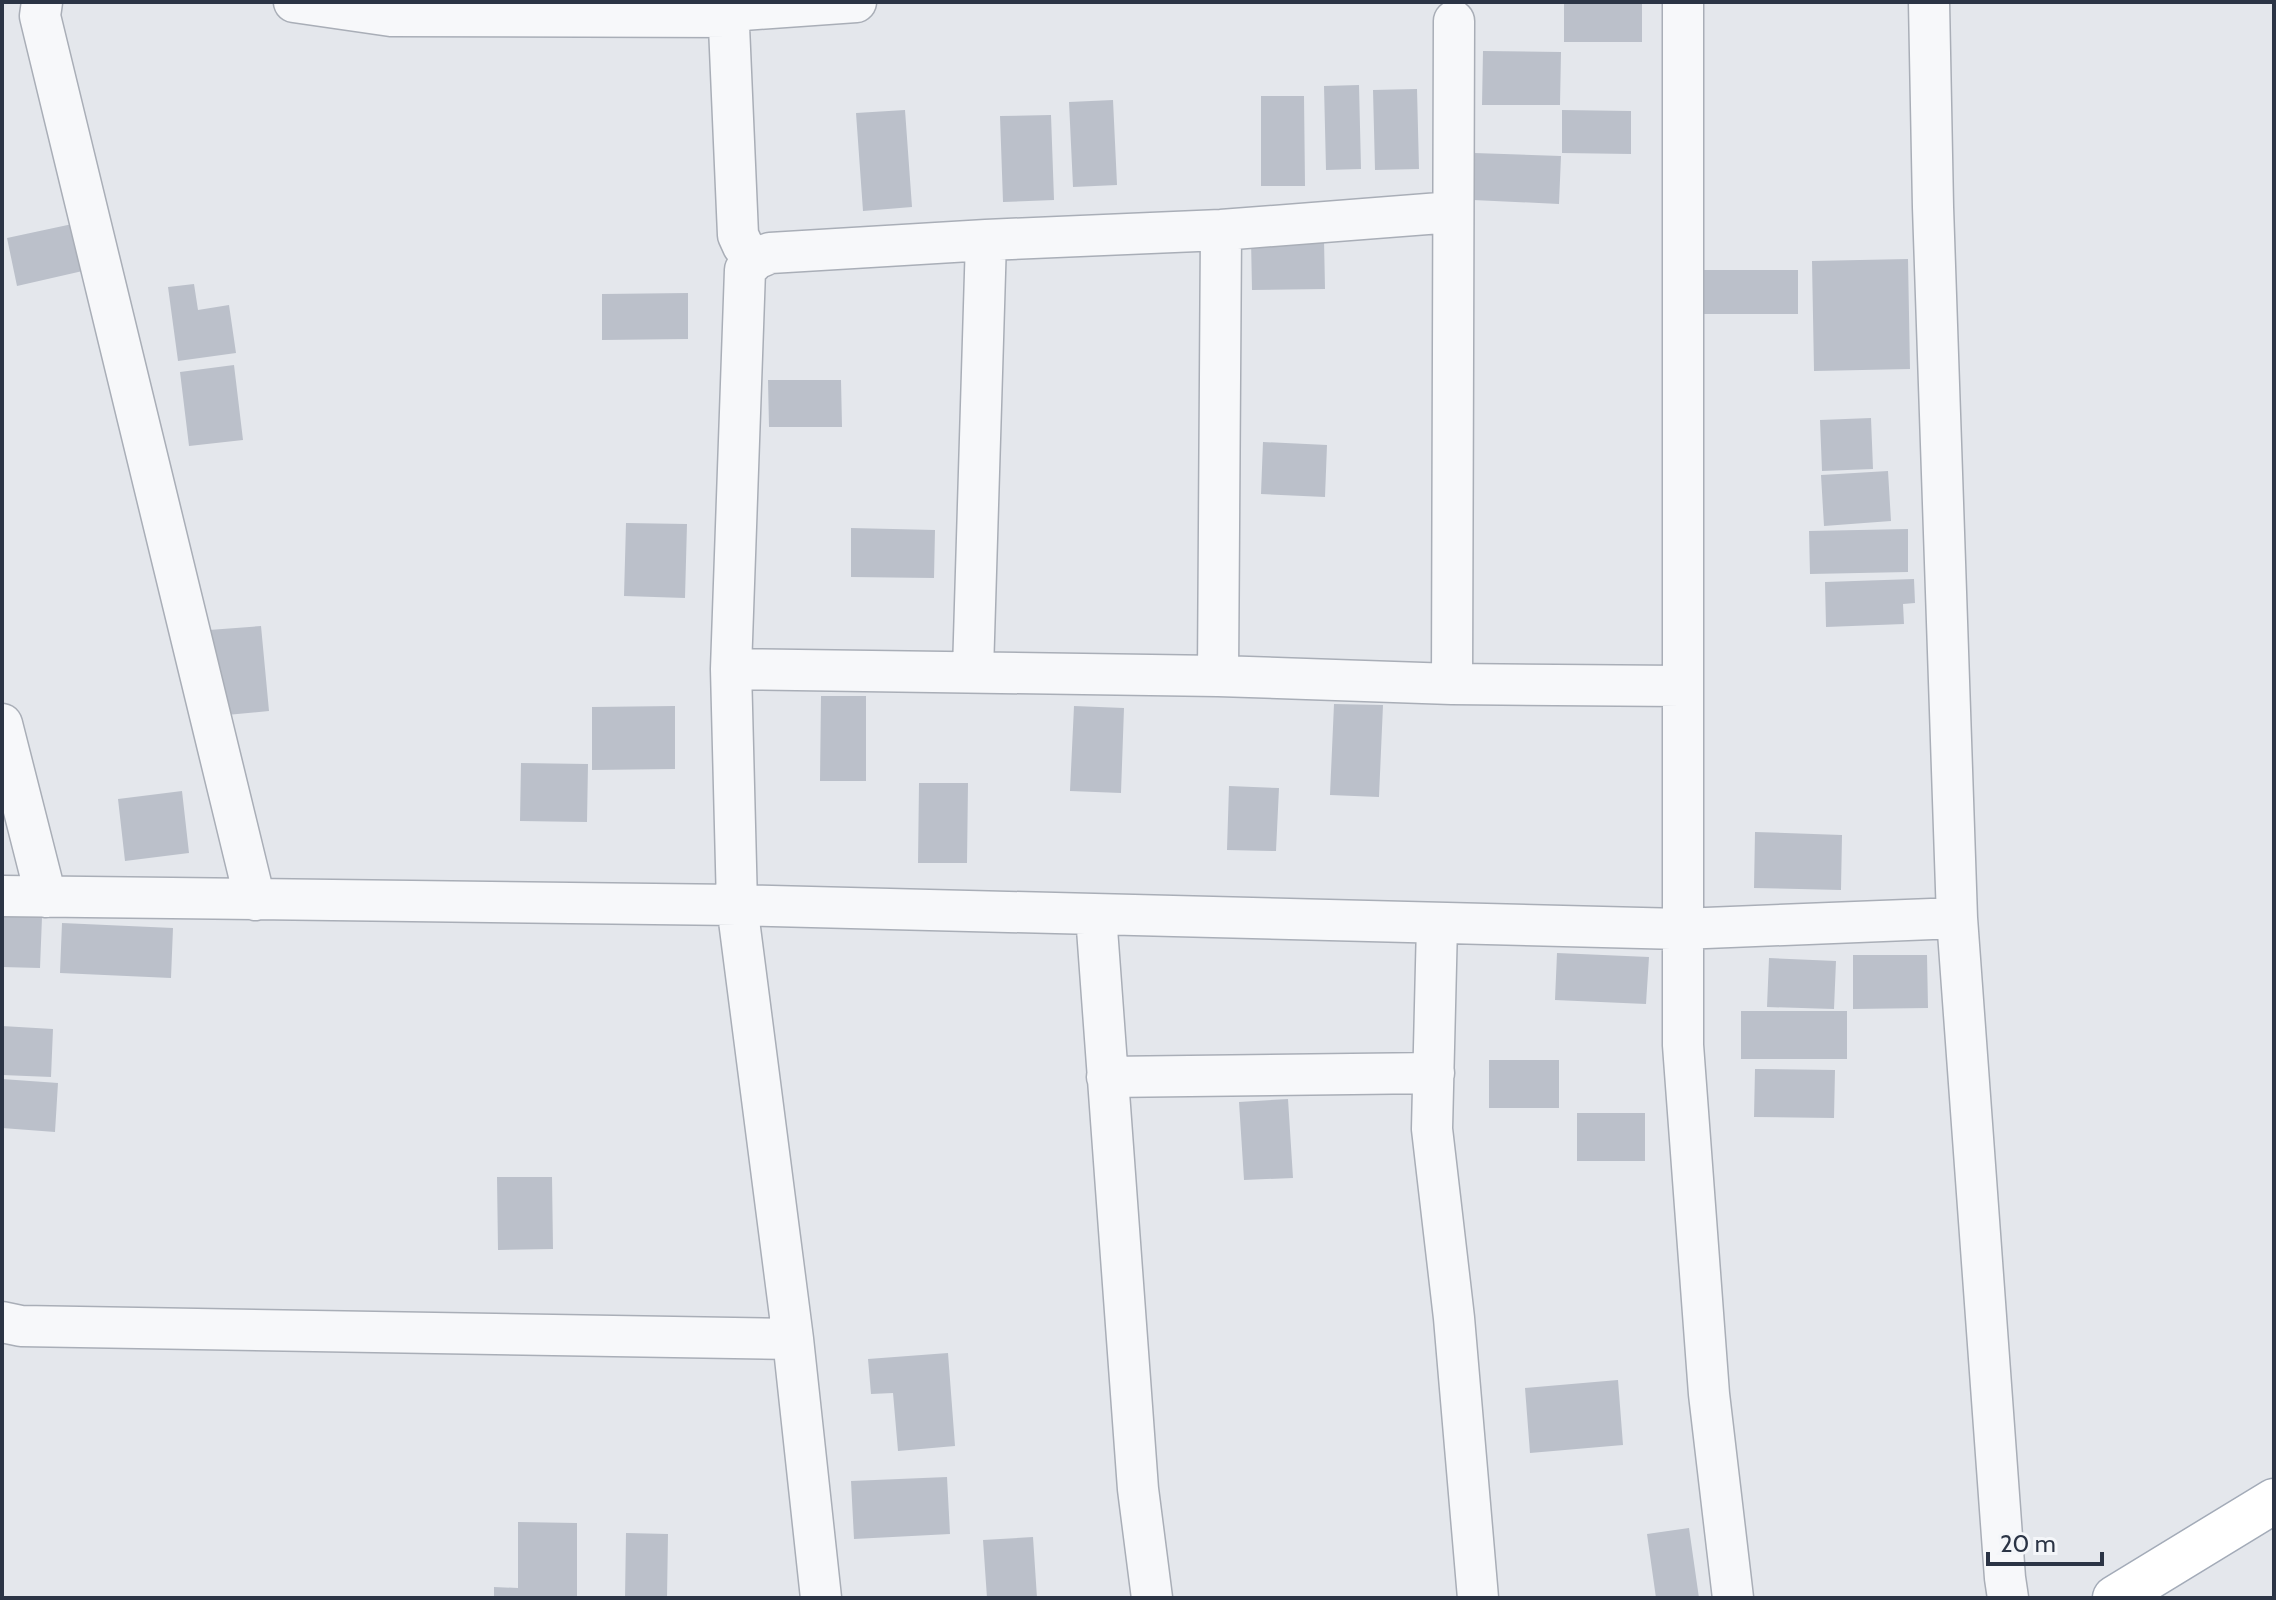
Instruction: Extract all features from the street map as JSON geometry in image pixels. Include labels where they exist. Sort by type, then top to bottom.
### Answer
[{"type":"main road","points":[[2115,1598],[2274,1501]]},
{"type":"street","points":[[42,2],[40,16],[255,900]]},
{"type":"street","points":[[294,2],[391,16],[733,17]]},
{"type":"street","points":[[756,259],[743,246],[738,235],[729,26],[733,17],[743,10],[856,2]]},
{"type":"street","points":[[1683,2],[1683,1045],[1709,1394],[1733,1598]]},
{"type":"street","points":[[1929,2],[1933,223],[1957,918],[2008,1598]]},
{"type":"street","points":[[1452,684],[1454,21]]},
{"type":"street","points":[[821,1598],[793,1339],[737,905],[731,669],[745,270],[756,259],[770,253],[1221,230],[1453,212]]},
{"type":"street","points":[[1218,676],[1221,230]]},
{"type":"street","points":[[973,671],[986,240]]},
{"type":"street","points":[[731,669],[1681,686]]},
{"type":"street","points":[[2,724],[46,897]]},
{"type":"street","points":[[2,896],[737,905],[1681,929],[1957,918]]},
{"type":"street","points":[[1096,915],[1138,1489],[1152,1598]]},
{"type":"street","points":[[1437,924],[1432,1129],[1454,1318],[1478,1598]]},
{"type":"street","points":[[1107,1077],[1434,1073]]},
{"type":"street","points":[[2,1322],[21,1326],[793,1339]]},
{"type":"building","points":[[1564,2],[1642,2],[1642,42],[1564,42]]},
{"type":"building","points":[[1483,51],[1561,52],[1560,105],[1482,105]]},
{"type":"building","points":[[1359,85],[1361,169],[1326,170],[1324,86]]},
{"type":"building","points":[[1417,89],[1419,169],[1375,170],[1373,90]]},
{"type":"building","points":[[1261,96],[1304,96],[1305,186],[1261,186]]},
{"type":"building","points":[[1113,100],[1117,185],[1073,187],[1069,102]]},
{"type":"building","points":[[905,110],[912,207],[863,211],[856,113]]},
{"type":"building","points":[[1562,110],[1631,111],[1631,154],[1562,153]]},
{"type":"building","points":[[1051,115],[1054,200],[1003,202],[1000,116]]},
{"type":"building","points":[[1474,153],[1561,156],[1559,204],[1473,200]]},
{"type":"building","points":[[77,223],[87,270],[17,286],[7,238]]},
{"type":"building","points":[[1324,239],[1325,289],[1252,290],[1251,240]]},
{"type":"building","points":[[1908,259],[1910,369],[1814,371],[1812,261]]},
{"type":"building","points":[[1702,270],[1798,270],[1798,314],[1702,314]]},
{"type":"building","points":[[194,284],[198,310],[229,305],[236,353],[178,361],[168,287]]},
{"type":"building","points":[[688,293],[688,339],[602,340],[602,294]]},
{"type":"building","points":[[234,365],[243,440],[189,446],[180,372]]},
{"type":"building","points":[[768,380],[841,380],[842,427],[769,427]]},
{"type":"building","points":[[1871,418],[1873,469],[1822,471],[1820,420]]},
{"type":"building","points":[[1263,442],[1327,445],[1325,497],[1261,494]]},
{"type":"building","points":[[1888,471],[1891,521],[1824,526],[1821,475]]},
{"type":"building","points":[[626,523],[687,524],[685,598],[624,596]]},
{"type":"building","points":[[851,528],[935,530],[934,578],[851,577]]},
{"type":"building","points":[[1908,529],[1908,572],[1810,574],[1809,531]]},
{"type":"building","points":[[1914,579],[1915,603],[1903,604],[1904,624],[1826,627],[1825,582]]},
{"type":"building","points":[[261,626],[269,711],[216,716],[209,630]]},
{"type":"building","points":[[821,696],[866,696],[866,781],[820,781]]},
{"type":"building","points":[[1334,704],[1383,705],[1379,797],[1330,795]]},
{"type":"building","points":[[675,706],[675,769],[592,770],[592,707]]},
{"type":"building","points":[[1074,706],[1124,708],[1121,793],[1070,791]]},
{"type":"building","points":[[521,763],[588,764],[587,822],[520,821]]},
{"type":"building","points":[[919,783],[968,783],[967,863],[918,863]]},
{"type":"building","points":[[1229,786],[1279,788],[1276,851],[1227,850]]},
{"type":"building","points":[[182,791],[189,853],[125,861],[118,799]]},
{"type":"building","points":[[1755,832],[1842,835],[1841,890],[1754,888]]},
{"type":"building","points":[[2,916],[42,917],[40,968],[2,967]]},
{"type":"building","points":[[62,923],[173,928],[171,978],[60,973]]},
{"type":"building","points":[[1557,953],[1649,957],[1646,1004],[1555,1000]]},
{"type":"building","points":[[1853,955],[1927,955],[1928,1008],[1853,1009]]},
{"type":"building","points":[[1769,958],[1836,961],[1834,1009],[1767,1007]]},
{"type":"building","points":[[1741,1011],[1847,1011],[1847,1059],[1741,1059]]},
{"type":"building","points":[[2,1026],[53,1029],[51,1077],[2,1075]]},
{"type":"building","points":[[1489,1060],[1559,1060],[1559,1108],[1489,1108]]},
{"type":"building","points":[[1755,1069],[1835,1070],[1834,1118],[1754,1117]]},
{"type":"building","points":[[2,1079],[58,1083],[55,1132],[2,1128]]},
{"type":"building","points":[[1288,1099],[1293,1178],[1244,1180],[1239,1102]]},
{"type":"building","points":[[1577,1113],[1645,1113],[1645,1161],[1577,1161]]},
{"type":"building","points":[[497,1177],[552,1177],[553,1249],[498,1250]]},
{"type":"building","points":[[948,1353],[955,1446],[898,1451],[893,1393],[871,1394],[868,1359]]},
{"type":"building","points":[[1618,1380],[1623,1445],[1530,1453],[1525,1388]]},
{"type":"building","points":[[947,1477],[950,1534],[854,1539],[851,1481]]},
{"type":"building","points":[[518,1522],[577,1523],[577,1598],[494,1598],[494,1587],[518,1588]]},
{"type":"building","points":[[1689,1528],[1699,1598],[1656,1598],[1647,1534]]},
{"type":"building","points":[[626,1533],[668,1534],[667,1598],[625,1598]]},
{"type":"building","points":[[1033,1537],[1037,1598],[987,1598],[983,1540]]}]
